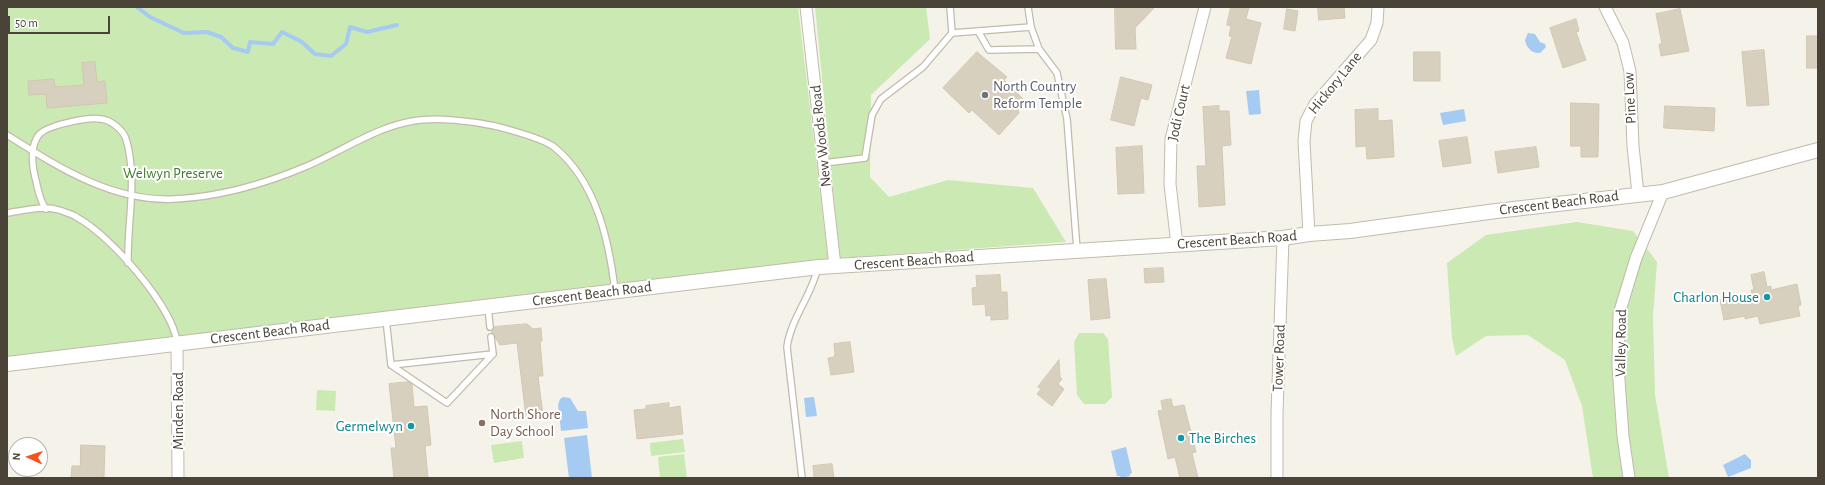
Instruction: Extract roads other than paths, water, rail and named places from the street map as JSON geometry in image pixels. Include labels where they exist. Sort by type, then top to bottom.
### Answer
[{"type":"street","name":"New Woods Road","points":[[806,7],[835,266]]},
{"type":"street","name":"Jodi Court","points":[[1177,245],[1170,184],[1171,139],[1205,7]]},
{"type":"street","name":"Hickory Lane","points":[[1309,234],[1304,141],[1306,121],[1315,104],[1371,40],[1377,23],[1378,7]]},
{"type":"street","name":"Pine Low","points":[[1605,7],[1623,43],[1630,71],[1633,146],[1638,194]]},
{"type":"street","name":"Crescent Beach Road","points":[[7,364],[818,267],[1283,238],[1309,234],[1350,231],[1496,211],[1663,192],[1818,150]]},
{"type":"street","name":"Valley Road","points":[[1629,478],[1623,436],[1618,366],[1620,314],[1636,258],[1663,192]]},
{"type":"street","name":"Tower Road","points":[[1277,478],[1276,413],[1283,238]]},
{"type":"street","name":"Minden Road","points":[[177,344],[178,478]]},
{"type":"lane","points":[[824,163],[865,158],[872,115],[881,100],[923,67],[952,33],[950,7]]},
{"type":"lane","points":[[1028,7],[1031,27],[1039,49],[1056,73],[1068,119],[1077,251]]},
{"type":"lane","points":[[952,33],[1031,27]]},
{"type":"lane","points":[[978,31],[989,50],[1039,49]]},
{"type":"lane","points":[[46,209],[40,197],[32,165],[33,151],[38,136],[44,130],[56,126],[93,119],[102,119],[112,123],[126,138],[131,162],[132,196],[129,219],[128,263]]},
{"type":"lane","points":[[7,135],[75,175],[116,192],[142,198],[174,199],[204,196],[256,184],[306,166],[381,131],[414,121],[470,121],[516,131],[553,147],[584,180],[603,228],[612,265],[615,292]]},
{"type":"lane","points":[[7,213],[57,209],[78,218],[100,234],[149,287],[170,318],[176,331],[177,344]]},
{"type":"lane","points":[[802,478],[787,347],[789,335],[814,284],[818,267]]},
{"type":"lane","points":[[488,307],[490,327]]},
{"type":"lane","points":[[386,318],[391,365],[447,403],[493,354],[491,337]]},
{"type":"lane","points":[[391,365],[493,354]]},
{"type":"water","points":[[1528,33],[1535,34],[1540,42],[1545,44],[1546,47],[1540,53],[1530,50],[1527,45],[1525,40]]},
{"type":"water","points":[[1259,90],[1261,114],[1249,115],[1246,91]]},
{"type":"water","points":[[1464,109],[1466,121],[1443,125],[1440,113]]},
{"type":"water","points":[[563,397],[570,398],[578,411],[586,411],[588,428],[561,431],[558,405],[560,399]]},
{"type":"water","points":[[814,397],[817,416],[806,417],[804,398]]},
{"type":"water","points":[[587,435],[592,478],[569,478],[564,438]]},
{"type":"water","points":[[1126,447],[1132,473],[1130,476],[1121,478],[1120,476],[1117,476],[1111,451]]},
{"type":"water","points":[[1745,454],[1751,460],[1751,468],[1728,477],[1723,465]]},
{"type":"waterway","points":[[137,7],[150,17],[184,33],[207,32],[221,37],[233,48],[248,52],[250,42],[273,44],[282,32],[302,42],[315,54],[331,56],[346,44],[350,27],[367,32],[397,25]]},
{"type":"place","name":"North Country Reform Temple","points":[[985,95]]},
{"type":"place","name":"Charlon House","points":[[1767,297]]},
{"type":"place","name":"North Shore Day School","points":[[482,423]]},
{"type":"place","name":"Germelwyn","points":[[411,426]]},
{"type":"place","name":"The Birches","points":[[1181,438]]},
{"type":"park label","name":"Welwyn Preserve","points":[[173,173]]}]
